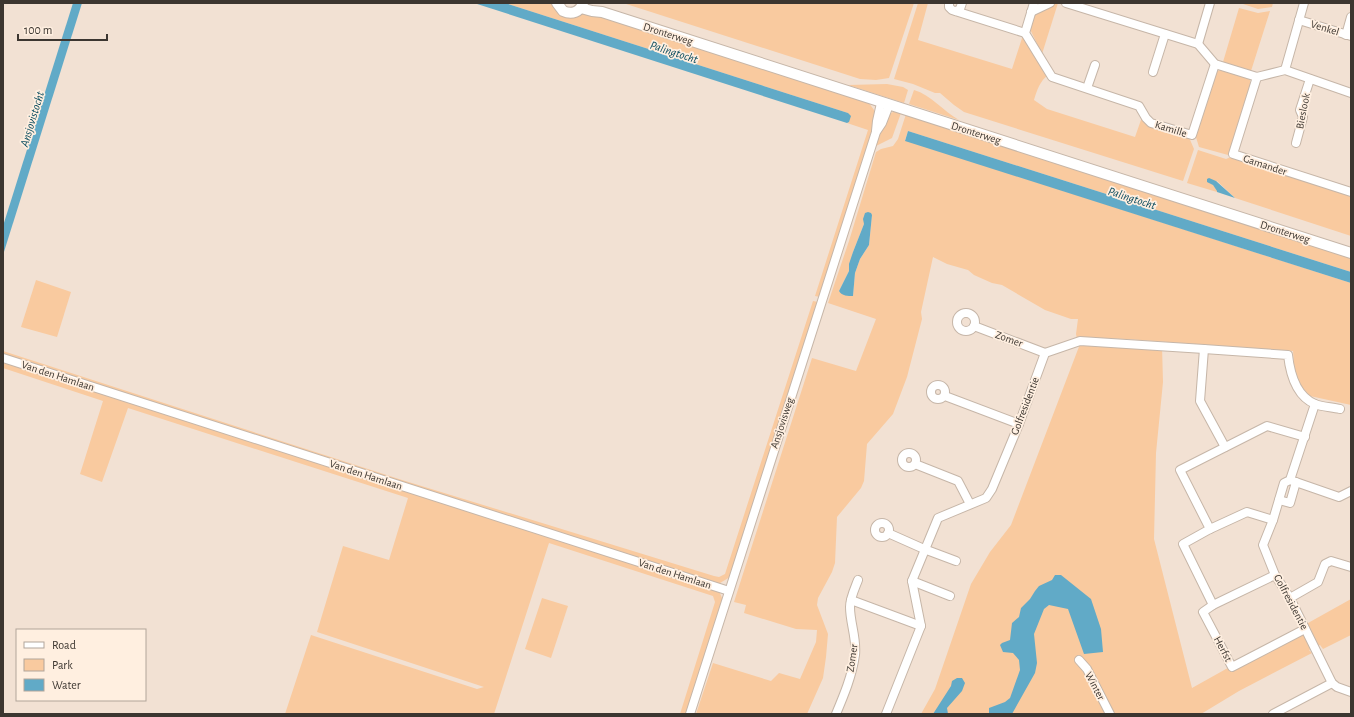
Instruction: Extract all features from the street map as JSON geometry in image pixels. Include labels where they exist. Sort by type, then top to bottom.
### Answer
[{"type":"main road","points":[[557,3],[561,9],[566,12],[574,12],[585,5]]},
{"type":"main road","name":"Dronterweg","points":[[585,5],[602,12],[885,104],[1351,253]]},
{"type":"street","points":[[949,3],[951,9],[956,11],[1025,33],[1034,3]]},
{"type":"street","points":[[956,11],[960,9],[962,3]]},
{"type":"street","points":[[1031,12],[1050,3]]},
{"type":"street","points":[[1066,3],[1198,44],[1215,64],[1257,77],[1285,70],[1351,93]]},
{"type":"street","points":[[1198,44],[1210,3]]},
{"type":"street","points":[[1285,70],[1304,3]]},
{"type":"street","points":[[1349,35],[1351,17]]},
{"type":"street","name":"Venkel","points":[[1299,20],[1349,35]]},
{"type":"street","name":"Kamille","points":[[1025,33],[1052,77],[1139,106],[1146,118],[1151,123],[1192,135],[1215,64]]},
{"type":"street","points":[[1153,72],[1165,34]]},
{"type":"street","points":[[1087,88],[1095,65]]},
{"type":"street","name":"Gamander","points":[[1257,77],[1234,154],[1351,192]]},
{"type":"street","name":"Bieslook","points":[[1296,144],[1303,118],[1300,110],[1310,79]]},
{"type":"street","name":"Ansjovisweg","points":[[690,714],[876,132],[882,123],[885,104]]},
{"type":"street","name":"Zomer","points":[[974,326],[1045,353]]},
{"type":"street","points":[[1045,353],[1080,341],[1204,348],[1288,356],[1291,373],[1297,387],[1308,399],[1315,404],[1340,408]]},
{"type":"street","points":[[1204,348],[1200,401],[1225,447]]},
{"type":"street","name":"Golfresidentie","points":[[912,581],[938,518],[986,498],[992,489],[1019,424],[1045,353]]},
{"type":"street","name":"Van den Hamlaan","points":[[3,358],[729,591]]},
{"type":"street","points":[[945,396],[1019,424]]},
{"type":"street","name":"Golfresidentie","points":[[1315,404],[1293,481],[1290,503],[1279,500],[1263,545],[1275,574],[1290,598],[1332,683]]},
{"type":"street","points":[[1210,529],[1180,470],[1267,426],[1305,438]]},
{"type":"street","points":[[915,464],[958,482],[970,504]]},
{"type":"street","points":[[1293,481],[1339,497],[1351,491]]},
{"type":"street","points":[[1273,520],[1247,512],[1210,529],[1183,544],[1213,605],[1275,574]]},
{"type":"street","points":[[888,533],[956,561]]},
{"type":"street","points":[[1290,598],[1318,582],[1324,564],[1331,561],[1351,567]]},
{"type":"street","name":"Zomer","points":[[836,714],[848,686],[854,655],[855,642],[850,607],[858,580]]},
{"type":"street","points":[[912,581],[950,596]]},
{"type":"street","points":[[886,714],[921,626],[912,581]]},
{"type":"street","points":[[851,600],[921,626]]},
{"type":"street","name":"Herfst","points":[[1213,605],[1203,612],[1232,667],[1305,629]]},
{"type":"street","name":"Winter","points":[[1079,660],[1087,669],[1109,714]]},
{"type":"street","points":[[1273,714],[1332,683],[1337,687],[1351,692]]},
{"type":"green space","points":[[505,3],[554,3],[581,13],[588,13],[869,103],[875,114],[870,137],[820,297],[815,296],[868,130],[847,123],[849,122],[848,113]]},
{"type":"green space","points":[[623,3],[914,3],[889,78],[876,80],[860,79]]},
{"type":"green space","points":[[918,3],[928,3],[918,40],[1012,69],[1023,35],[1048,75],[1041,83],[1034,100],[1047,109],[1135,137],[1142,117],[1188,135],[1194,149],[1183,181],[964,112],[940,93],[935,93],[913,84],[894,79]]},
{"type":"green space","points":[[1058,3],[1042,54],[1029,27],[1032,16]]},
{"type":"green space","points":[[1240,3],[1273,3],[1272,7],[1258,9]]},
{"type":"green space","points":[[1239,8],[1258,13],[1270,11],[1251,71],[1223,62]]},
{"type":"green space","points":[[1222,70],[1250,79],[1250,87],[1231,146],[1231,152],[1228,155],[1199,147],[1195,134],[1215,71]]},
{"type":"green space","points":[[887,84],[903,87],[908,90],[904,103],[848,85]]},
{"type":"green space","points":[[914,90],[931,99],[959,120],[909,104]]},
{"type":"green space","points":[[893,112],[901,113],[892,138],[874,147],[883,123]]},
{"type":"green space","points":[[906,114],[1351,257],[1351,272],[908,131],[905,140],[1351,283],[1351,405],[1310,396],[1295,376],[1293,351],[1126,339],[1077,339],[1076,334],[1078,319],[1071,319],[1045,310],[1002,285],[992,283],[974,275],[968,270],[947,264],[933,257],[921,312],[922,319],[907,377],[893,414],[867,444],[864,481],[861,488],[837,517],[835,563],[832,572],[818,598],[817,605],[828,634],[823,678],[807,714],[696,714],[713,663],[771,681],[779,673],[800,679],[816,642],[817,630],[796,629],[744,613],[746,605],[734,602],[812,358],[856,371],[876,319],[828,303],[849,241],[876,152],[893,146],[898,139]],"holes":[[[872,215],[869,245],[860,259],[855,273],[853,296],[839,291],[849,271],[853,252],[864,224]]]},
{"type":"green space","points":[[1198,150],[1226,159],[1231,157],[1351,196],[1351,236],[1235,198],[1217,181],[1213,185],[1218,191],[1217,192],[1187,183]]},
{"type":"green space","points":[[36,280],[71,292],[57,337],[21,327]]},
{"type":"green space","points":[[813,301],[818,302],[730,577],[720,583],[714,583],[3,357],[3,351],[402,480],[719,577],[725,574]]},
{"type":"green space","points":[[1080,344],[1162,346],[1163,382],[1156,453],[1154,539],[1192,688],[1351,599],[1351,635],[1323,649],[1320,645],[1309,650],[1312,653],[1239,691],[1201,714],[921,714],[935,689],[971,584],[990,552],[1011,525]]},
{"type":"green space","points":[[3,361],[719,591],[722,598],[722,603],[686,714],[680,714],[715,602],[713,596],[549,543],[494,714],[285,714],[311,635],[477,689],[484,687],[317,632],[343,546],[389,560],[408,498],[128,408],[102,482],[80,474],[103,401],[3,368]]},
{"type":"green space","points":[[542,598],[568,606],[551,658],[525,649]]},
{"type":"water","points":[[73,3],[82,3],[3,255],[3,226]]},
{"type":"water","points":[[474,3],[505,3],[848,113],[851,116],[849,122],[847,123]]},
{"type":"water","points":[[908,131],[1351,272],[1351,283],[905,141]]},
{"type":"water","points":[[1209,178],[1216,181],[1235,198],[1217,192],[1213,185],[1207,182],[1207,179]]},
{"type":"water","points":[[868,212],[872,215],[869,245],[860,259],[855,273],[853,296],[845,295],[839,291],[849,271],[849,264],[864,224],[863,219],[865,213]]},
{"type":"water","points":[[1055,575],[1061,575],[1091,599],[1101,629],[1103,652],[1084,654],[1068,609],[1049,605],[1044,609],[1034,634],[1037,663],[1035,673],[1012,714],[989,714],[989,708],[1005,702],[1010,698],[1020,670],[1019,660],[1013,653],[1003,652],[1000,645],[1010,640],[1012,623],[1019,617],[1021,608],[1030,599],[1039,586],[1052,580]]},
{"type":"water","points":[[957,678],[962,678],[965,683],[962,691],[947,708],[948,714],[933,714],[951,686],[952,681]]},
{"type":"water label","name":"Palingtocht","points":[[674,52]]},
{"type":"water label","name":"Ansjovistocht","points":[[32,119]]},
{"type":"water label","name":"Palingtocht","points":[[1132,198]]}]
